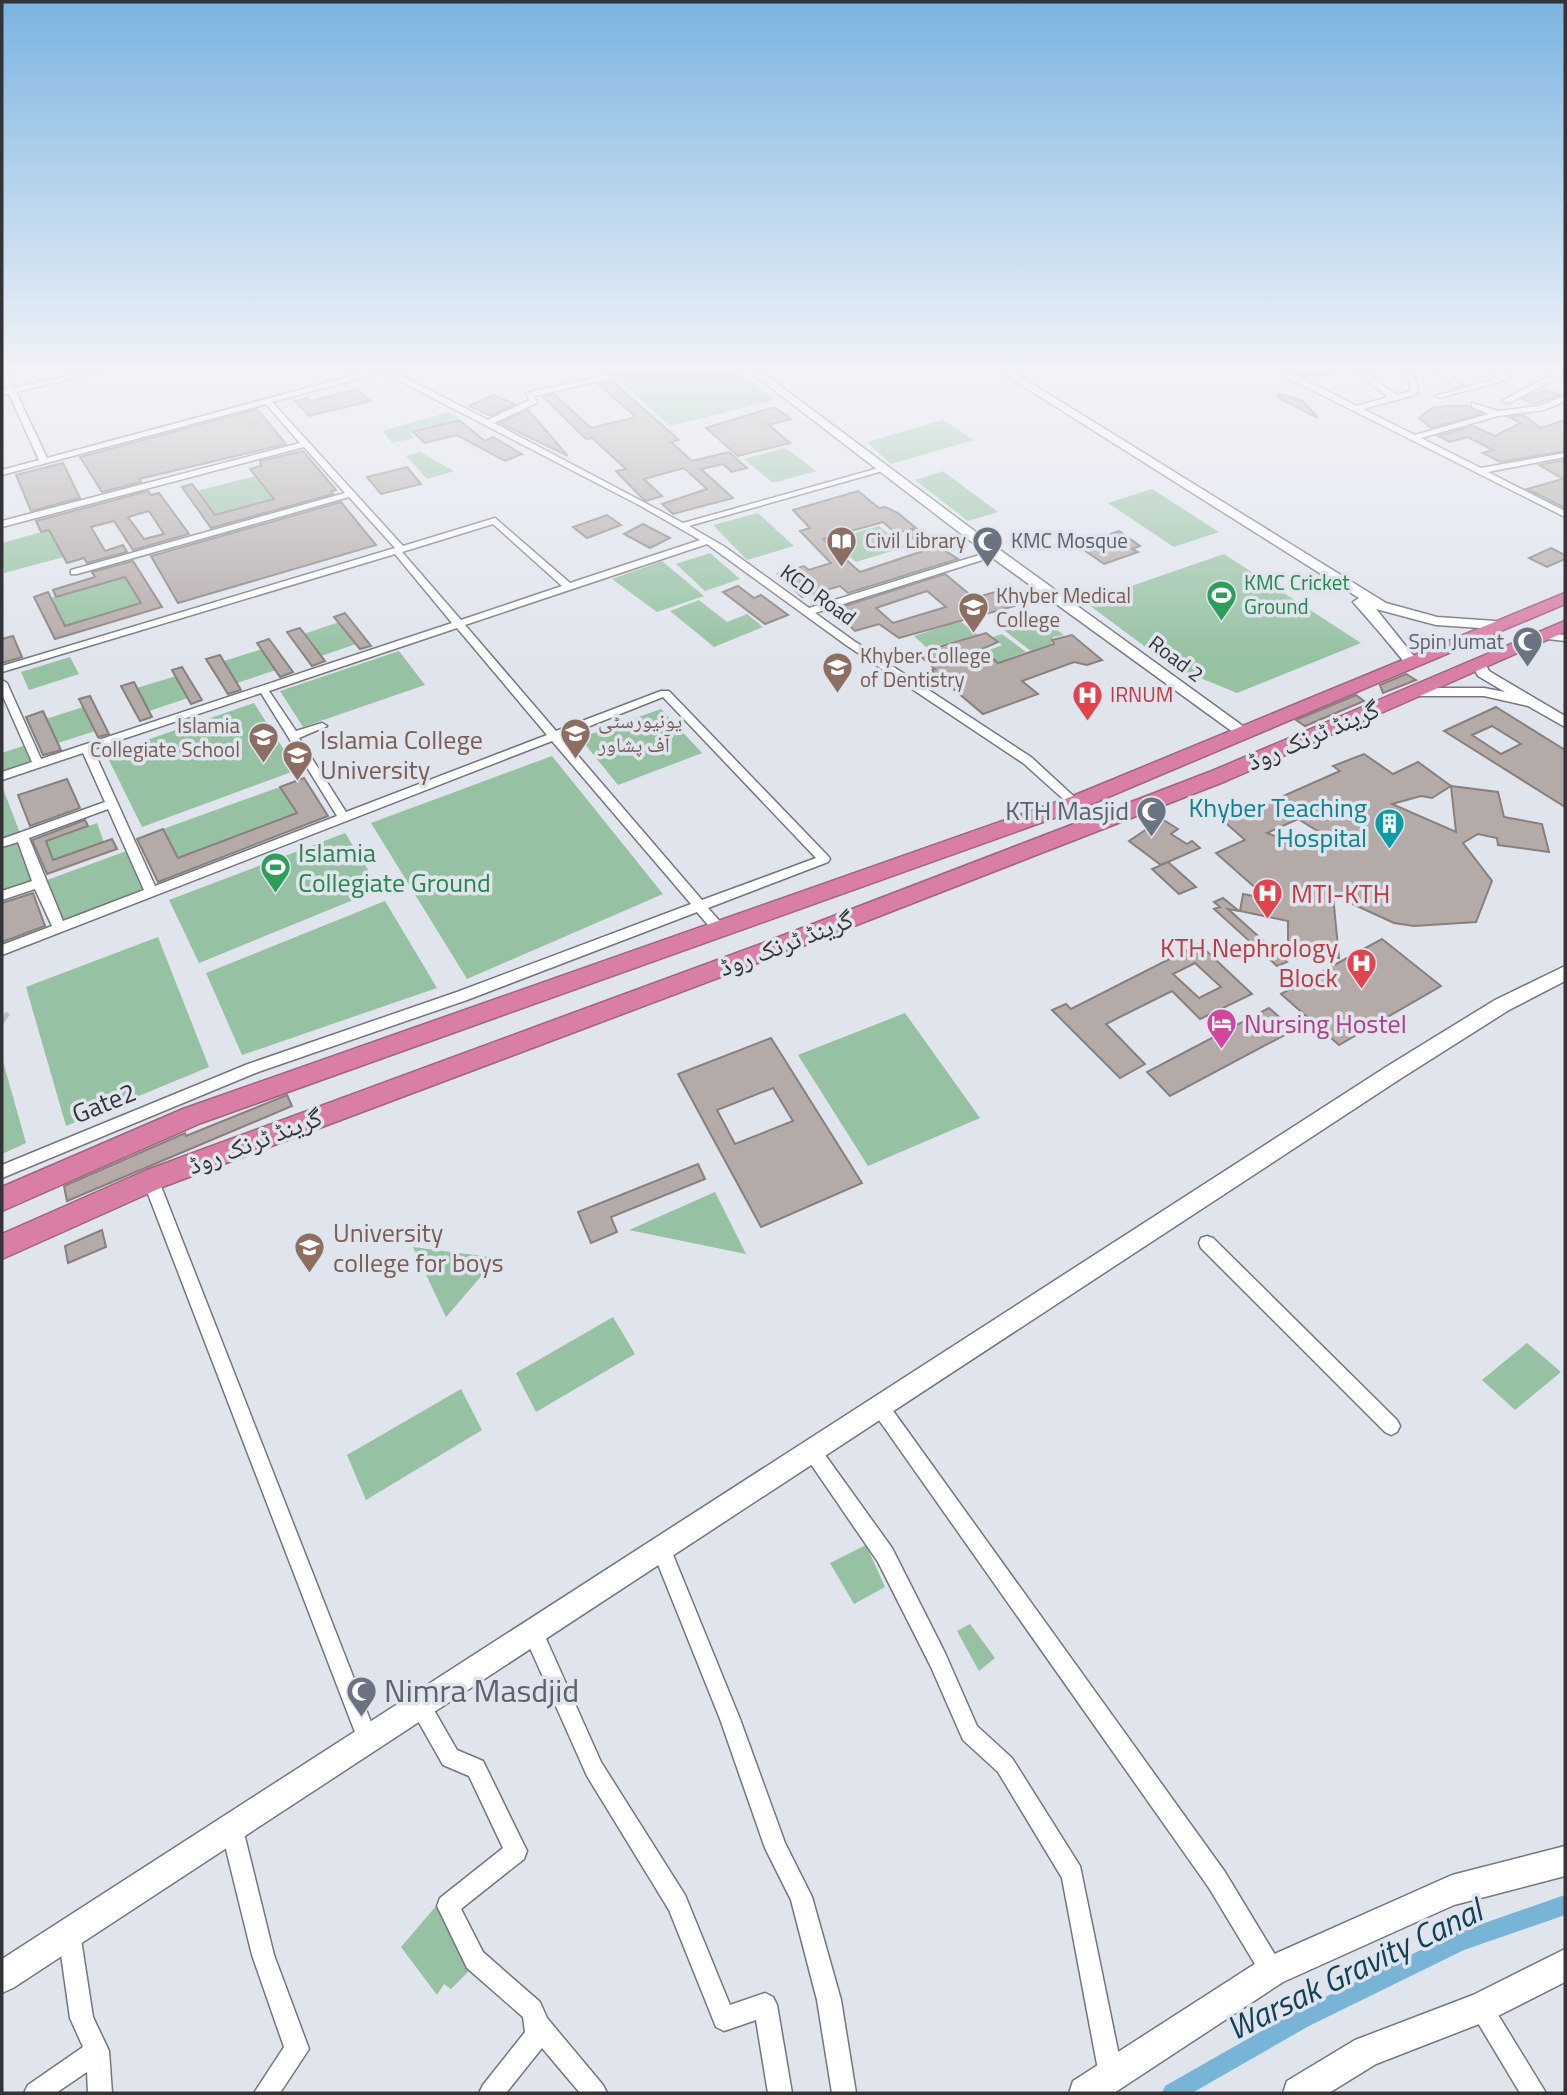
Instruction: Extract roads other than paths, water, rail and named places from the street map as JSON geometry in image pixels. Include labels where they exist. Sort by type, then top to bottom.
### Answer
[{"type":"highway","name":"گرینڈ ٹرنک روڈ","points":[[2,1199],[192,1116],[1075,803],[1410,660],[1565,598]]},
{"type":"highway","name":"گرینڈ ٹرنک روڈ","points":[[2,1247],[151,1181],[513,1043],[687,981],[1219,776],[1565,626]]},
{"type":"highway","points":[[862,877],[825,897],[823,906],[833,913],[844,914],[879,907],[910,896]]},
{"type":"highway","points":[[687,981],[730,957],[785,935],[796,925],[792,917],[780,913],[721,928]]},
{"type":"street","points":[[2,473],[33,465]]},
{"type":"street","points":[[2,524],[227,465]]},
{"type":"street","points":[[325,465],[721,928]]},
{"type":"street","name":"KCD Road","points":[[565,465],[707,541],[810,611],[850,643],[1027,760],[1075,803]]},
{"type":"street","name":"Road 2","points":[[879,465],[1051,594],[1220,727],[1236,735]]},
{"type":"street","points":[[1139,465],[1245,532],[1381,606],[1436,621],[1495,625]]},
{"type":"street","points":[[1152,465],[1330,578],[1373,613],[1410,660]]},
{"type":"street","points":[[1468,465],[1565,514]]},
{"type":"street","points":[[1480,471],[1513,465]]},
{"type":"street","points":[[681,526],[883,468]]},
{"type":"street","points":[[74,572],[351,494]]},
{"type":"street","points":[[2,669],[495,521],[570,588]]},
{"type":"street","points":[[2,776],[707,541]]},
{"type":"street","points":[[810,611],[995,553]]},
{"type":"street","points":[[1543,636],[1565,638]]},
{"type":"street","points":[[1479,664],[1483,673],[1565,722]]},
{"type":"street","points":[[2,683],[38,764]]},
{"type":"street","points":[[263,689],[344,818]]},
{"type":"street","points":[[1418,692],[1484,692],[1533,703]]},
{"type":"street","name":"Gate2","points":[[2,1172],[226,1079],[462,996],[824,859],[665,694],[555,737]]},
{"type":"street","points":[[293,736],[322,726]]},
{"type":"street","points":[[2,950],[555,737]]},
{"type":"street","points":[[87,748],[151,892]]},
{"type":"street","points":[[2,843],[112,804]]},
{"type":"street","points":[[22,836],[59,928]]},
{"type":"street","points":[[2,896],[39,883]]},
{"type":"street","points":[[2,1977],[368,1740],[532,1630],[1393,1073],[1502,1005],[1565,973]]},
{"type":"street","points":[[151,1181],[368,1740]]},
{"type":"street","points":[[1207,1243],[1391,1426]]},
{"type":"street","points":[[880,1407],[1217,1880],[1272,1972]]},
{"type":"street","points":[[812,1451],[885,1556],[970,1733],[1005,1765],[1072,1874],[1111,2075]]},
{"type":"street","points":[[660,1547],[726,1708],[776,1848],[801,1897],[829,2000],[844,2093]]},
{"type":"street","points":[[532,1630],[594,1769],[677,1903],[724,2019],[765,2005],[780,2093]]},
{"type":"street","points":[[420,1704],[450,1758],[476,1768],[516,1851],[448,1906],[475,1960],[532,2011],[539,2026],[595,2093]]},
{"type":"street","points":[[232,1829],[263,1955],[297,2049],[266,2093]]},
{"type":"street","points":[[1085,2093],[1272,1972],[1452,1890],[1565,1861]]},
{"type":"street","points":[[69,1933],[82,2018],[97,2051],[100,2093]]},
{"type":"street","points":[[1299,2093],[1366,2051],[1481,2008],[1565,1965]]},
{"type":"street","points":[[1481,2008],[1534,2093]]},
{"type":"street","points":[[491,2093],[537,2035],[532,2011]]},
{"type":"street","points":[[36,2093],[97,2051]]},
{"type":"waterway","name":"Warsak Gravity Canal","points":[[1172,2093],[1302,2019],[1460,1941],[1565,1905]]},
{"type":"tunnel","points":[[2,1017],[6,1020]]},
{"type":"place","name":"Civil Library","points":[[842,568]]},
{"type":"place","name":"KMC Mosque","points":[[988,568]]},
{"type":"place","name":"KMC Cricket Ground","points":[[1221,622]]},
{"type":"place","name":"Khyber Medical College","points":[[973,635]]},
{"type":"place","name":"Spin Jumat","points":[[1527,669]]},
{"type":"place","name":"Khyber College of Dentistry","points":[[837,695]]},
{"type":"place","name":"IRNUM","points":[[1087,722]]},
{"type":"place","name":"یونیورسٹی آف پشاور","points":[[575,760]]},
{"type":"place","name":"Islamia Collegiate School","points":[[263,765]]},
{"type":"place","name":"Islamia College University","points":[[297,782]]},
{"type":"place","name":"KTH Masjid","points":[[1152,838]]},
{"type":"place","name":"Khyber Teaching Hospital","points":[[1390,850]]},
{"type":"place","name":"Islamia Collegiate Ground","points":[[275,895]]},
{"type":"place","name":"MTI-KTH","points":[[1268,921]]},
{"type":"place","name":"KTH Nephrology Block","points":[[1361,990]]},
{"type":"place","name":"Nursing Hostel","points":[[1221,1051]]},
{"type":"place","name":"University college for boys","points":[[310,1275]]},
{"type":"place","name":"Nimra Masdjid","points":[[361,1718]]}]
